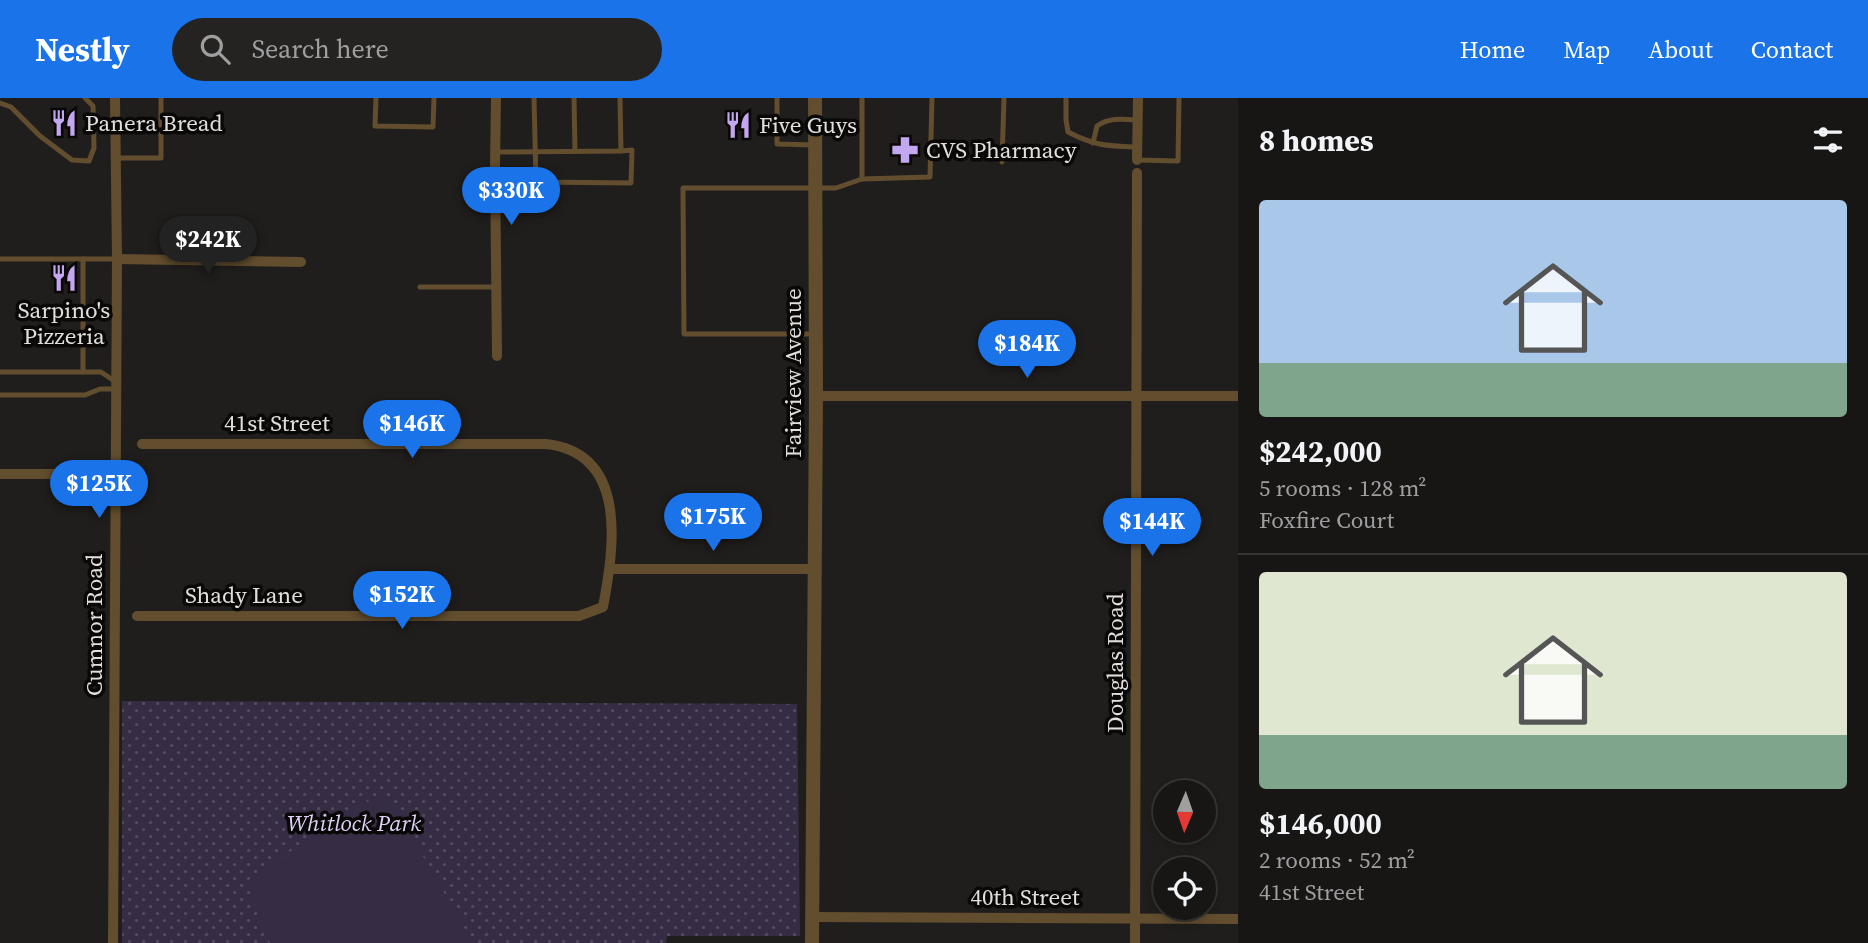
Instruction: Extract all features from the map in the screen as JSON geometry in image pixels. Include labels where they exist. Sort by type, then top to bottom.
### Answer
[{"type":"street","name":"Cumnor Road","points":[[113,943],[117,259],[115,98]]},
{"type":"street","points":[[496,98],[497,356]]},
{"type":"street","name":"Fairview Avenue","points":[[812,943],[815,98]]},
{"type":"street","points":[[1137,160],[1138,98]]},
{"type":"street","name":"Douglas Road","points":[[1135,943],[1138,173]]},
{"type":"street","points":[[117,259],[301,262]]},
{"type":"street","points":[[816,396],[1238,396]]},
{"type":"street","name":"41st Street","points":[[142,444],[534,444],[564,447],[592,463],[607,489],[611,504],[611,569]]},
{"type":"street","points":[[0,474],[115,474]]},
{"type":"street","points":[[611,569],[815,569]]},
{"type":"street","name":"Shady Lane","points":[[137,616],[579,616],[603,607],[611,569]]},
{"type":"street","name":"40th Street","points":[[812,917],[1238,919]]},
{"type":"lane","points":[[0,103],[11,107],[40,136],[72,160],[89,161],[94,148],[93,106],[85,98]]},
{"type":"lane","points":[[115,158],[161,158],[160,98]]},
{"type":"lane","points":[[376,98],[375,126],[433,127],[433,98]]},
{"type":"lane","points":[[495,152],[535,151],[632,150],[631,183],[536,182],[535,151],[534,98]]},
{"type":"lane","points":[[574,98],[575,151]]},
{"type":"lane","points":[[620,98],[621,150]]},
{"type":"lane","points":[[777,98],[776,144],[815,145]]},
{"type":"lane","points":[[862,98],[862,179]]},
{"type":"lane","points":[[816,334],[684,334],[683,188],[836,188],[862,179],[929,177],[932,98]]},
{"type":"lane","points":[[1002,162],[1004,98]]},
{"type":"lane","points":[[1066,98],[1068,132],[1088,142],[1137,147]]},
{"type":"lane","points":[[1137,160],[1178,160],[1179,98]]},
{"type":"lane","points":[[1093,143],[1097,126],[1103,122],[1115,118],[1137,120]]},
{"type":"lane","points":[[0,259],[117,259]]},
{"type":"lane","points":[[83,259],[83,372]]},
{"type":"lane","points":[[421,287],[496,287]]},
{"type":"lane","points":[[0,372],[101,372],[116,386]]},
{"type":"lane","points":[[0,395],[85,395],[116,386]]},
{"type":"green space","name":"Whitlock Park","points":[[122,701],[797,704],[800,936],[667,936],[666,943],[122,943]]},
{"type":"green space","points":[[378,799],[395,808],[473,943],[270,943],[246,882],[361,803]]},
{"type":"place","name":"Panera Bread","points":[[64,123]]},
{"type":"place","name":"Five Guys","points":[[738,125]]},
{"type":"place","name":"CVS Pharmacy","points":[[905,150]]},
{"type":"place","name":"Sarpino's Pizzeria","points":[[64,278]]}]
